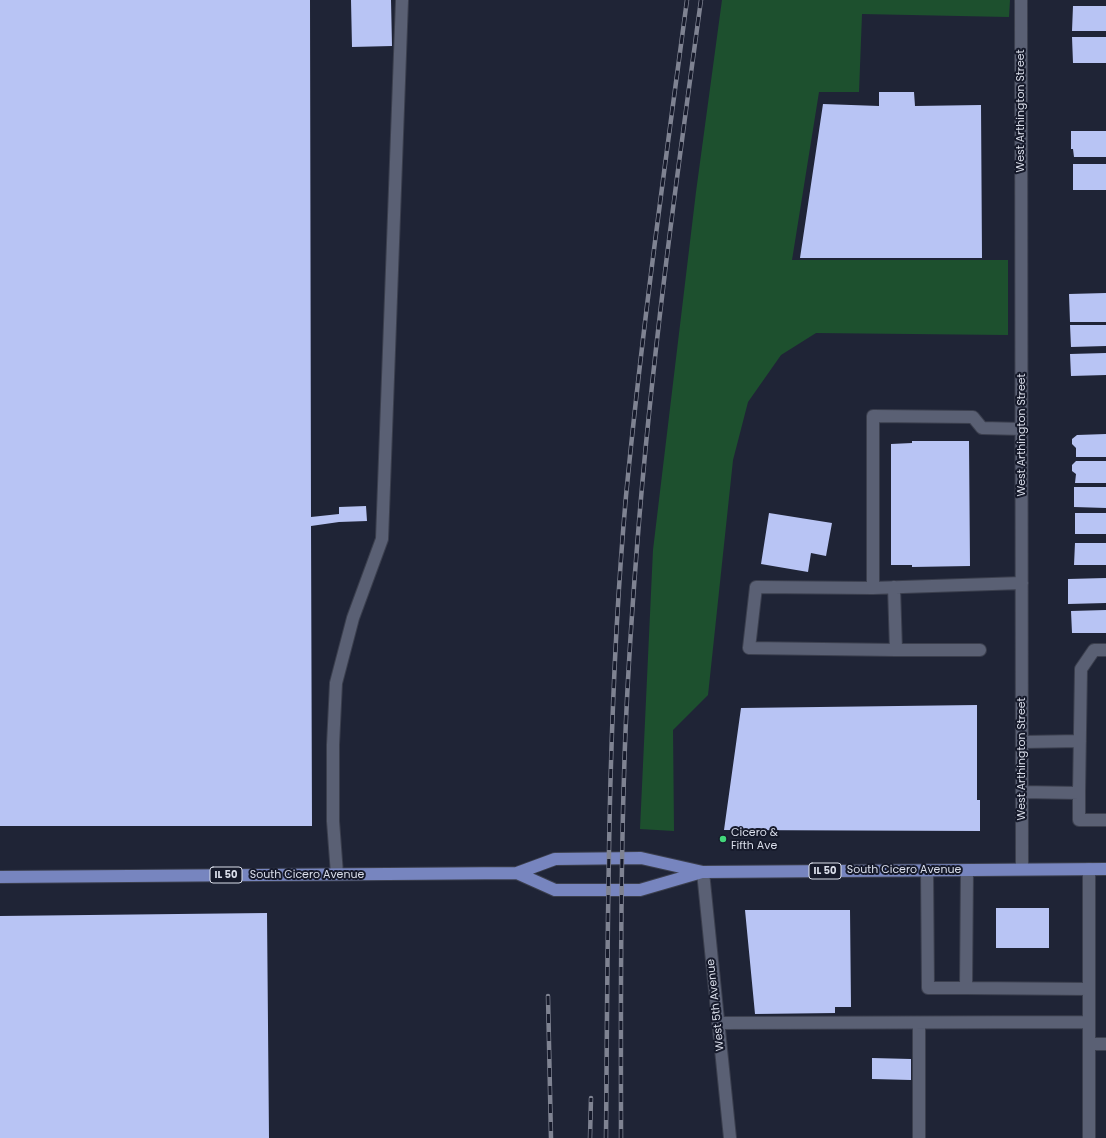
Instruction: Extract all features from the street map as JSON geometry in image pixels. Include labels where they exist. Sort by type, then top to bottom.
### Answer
[{"type":"main road","name":"South Cicero Avenue","points":[[0,877],[517,873],[555,858],[641,858],[703,872],[1106,869]]},
{"type":"main road","name":"South Cicero Avenue","points":[[517,873],[555,890],[640,890],[703,872]]},
{"type":"street","points":[[337,874],[333,821],[333,745],[336,683],[353,618],[382,539],[402,0]]},
{"type":"street","name":"West Arthington Street","points":[[1021,0],[1022,870]]},
{"type":"street","points":[[873,588],[873,416],[973,417],[982,428],[1022,429]]},
{"type":"street","points":[[980,650],[750,648],[756,587],[873,588],[1022,583]]},
{"type":"street","points":[[894,587],[896,650]]},
{"type":"street","points":[[1106,650],[1094,650],[1081,669],[1079,793],[1079,820],[1106,820]]},
{"type":"street","points":[[1022,742],[1080,741]]},
{"type":"street","points":[[1022,792],[1079,793]]},
{"type":"street","points":[[1089,869],[1089,1138]]},
{"type":"street","points":[[927,870],[928,988],[1089,989]]},
{"type":"street","points":[[966,988],[967,870]]},
{"type":"street","name":"West 5th Avenue","points":[[703,872],[730,1138]]},
{"type":"street","points":[[718,1023],[1089,1022]]},
{"type":"street","points":[[919,1023],[919,1138]]},
{"type":"street","points":[[1089,1044],[1106,1044]]},
{"type":"green space","points":[[722,0],[1010,0],[1009,17],[862,14],[859,92],[819,92],[792,260],[1008,260],[1008,335],[816,333],[781,355],[748,402],[733,460],[708,695],[673,730],[674,831],[640,829],[653,550],[696,192]]},
{"type":"building","points":[[0,0],[310,0],[311,517],[339,514],[339,507],[366,506],[367,521],[339,522],[311,526],[312,826],[0,826]]},
{"type":"building","points":[[351,0],[391,0],[392,46],[352,47]]},
{"type":"building","points":[[1073,6],[1106,6],[1106,31],[1072,31]]},
{"type":"building","points":[[1072,37],[1106,37],[1106,63],[1073,63]]},
{"type":"building","points":[[879,92],[914,92],[915,106],[981,105],[982,258],[800,258],[823,104],[879,106]]},
{"type":"building","points":[[1071,131],[1106,131],[1106,157],[1074,157],[1073,149],[1071,149]]},
{"type":"building","points":[[1073,164],[1106,164],[1106,190],[1073,190]]},
{"type":"building","points":[[1106,293],[1106,322],[1070,322],[1069,294]]},
{"type":"building","points":[[1070,325],[1106,325],[1106,346],[1071,347]]},
{"type":"building","points":[[1106,353],[1106,375],[1071,376],[1070,354]]},
{"type":"building","points":[[1106,434],[1106,457],[1076,457],[1076,448],[1072,444],[1072,439],[1077,435]]},
{"type":"building","points":[[912,441],[969,441],[970,566],[912,567],[912,565],[891,565],[891,444],[912,443]]},
{"type":"building","points":[[1076,461],[1106,461],[1106,483],[1075,483],[1076,474],[1072,471],[1072,465]]},
{"type":"building","points":[[1074,487],[1106,487],[1106,508],[1074,507]]},
{"type":"building","points":[[769,513],[832,523],[826,556],[811,553],[808,572],[761,564]]},
{"type":"building","points":[[1075,513],[1106,513],[1106,534],[1075,534]]},
{"type":"building","points":[[1075,543],[1106,543],[1106,565],[1074,565]]},
{"type":"building","points":[[1106,578],[1106,603],[1068,604],[1068,579]]},
{"type":"building","points":[[1106,610],[1106,633],[1072,633],[1071,611]]},
{"type":"building","points":[[977,705],[977,800],[980,800],[980,831],[724,830],[741,708]]},
{"type":"building","points":[[996,908],[1049,908],[1049,948],[996,948]]},
{"type":"building","points":[[745,910],[850,910],[851,1007],[835,1007],[835,1013],[755,1014]]},
{"type":"building","points":[[267,913],[269,1138],[0,1138],[0,916]]},
{"type":"building","points":[[872,1058],[911,1059],[911,1080],[872,1079]]},
{"type":"railway","points":[[606,1138],[608,897],[612,736],[620,576],[626,496],[639,372],[687,0]]},
{"type":"railway","points":[[621,1138],[623,821],[626,719],[633,604],[649,410],[673,205],[701,0]]},
{"type":"railway","points":[[548,996],[551,1138]]},
{"type":"railway","points":[[590,1138],[591,1098]]},
{"type":"place","name":"Cicero & Fifth Ave","points":[[723,839]]}]
